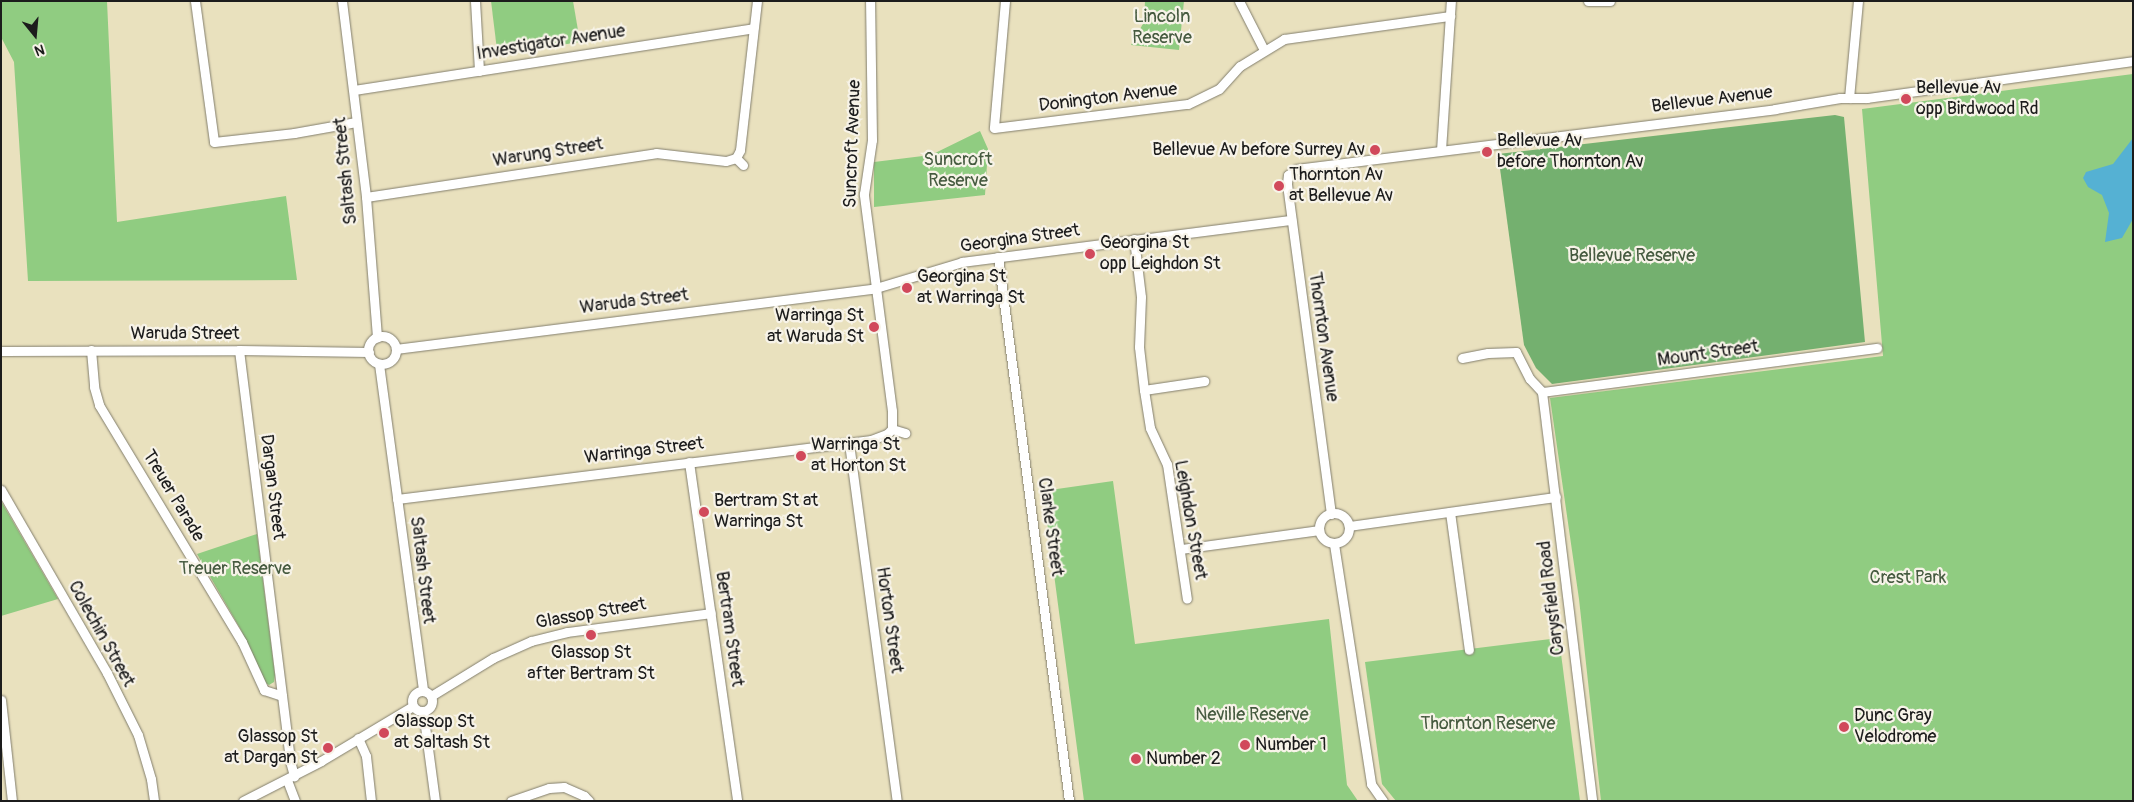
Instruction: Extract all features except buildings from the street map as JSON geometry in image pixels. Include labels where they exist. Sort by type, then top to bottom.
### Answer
[{"type":"street","points":[[195,1],[214,142],[294,133],[356,122]]},
{"type":"street","name":"Saltash Street","points":[[342,1],[366,197],[377,338]]},
{"type":"street","points":[[475,1],[479,71]]},
{"type":"street","points":[[743,166],[736,158],[740,150],[757,1]]},
{"type":"street","name":"Suncroft Avenue","points":[[870,1],[872,140],[864,194],[876,288]]},
{"type":"street","name":"Donington Avenue","points":[[1005,1],[994,128],[1188,104],[1219,89],[1240,66],[1284,39],[1450,16]]},
{"type":"street","points":[[1239,1],[1264,50]]},
{"type":"street","points":[[1441,150],[1451,1]]},
{"type":"street","points":[[1588,1],[1610,1]]},
{"type":"street","points":[[1849,98],[1858,1]]},
{"type":"street","name":"Investigator Avenue","points":[[354,90],[753,28]]},
{"type":"street","name":"Bellevue Avenue","points":[[1296,169],[1849,98],[1867,98],[2133,61]]},
{"type":"street","name":"Warung Street","points":[[366,197],[656,153],[726,161],[736,158]]},
{"type":"street","name":"Thornton Avenue","points":[[1296,169],[1287,179],[1291,220],[1331,514]]},
{"type":"street","name":"Georgina Street","points":[[876,288],[962,262],[1291,220]]},
{"type":"street","name":"Leighdon Street","points":[[1134,240],[1141,297],[1139,348],[1144,390],[1150,428],[1167,464],[1187,599]]},
{"type":"street","name":"Clarke Street","points":[[998,257],[1069,801]]},
{"type":"street","points":[[876,288],[892,410],[892,429],[904,433]]},
{"type":"street","name":"Waruda Street","points":[[396,349],[876,288]]},
{"type":"street","points":[[377,338],[389,338],[396,349],[392,361],[379,364],[372,360],[369,352],[370,344],[377,338]]},
{"type":"street","name":"Mount Street","points":[[1542,392],[1877,348]]},
{"type":"street","name":"Treuer Parade","points":[[92,350],[94,387],[100,405],[242,642],[264,690],[282,696]]},
{"type":"street","name":"Waruda Street","points":[[1,352],[239,350],[369,352]]},
{"type":"street","name":"Dargan Street","points":[[239,350],[295,801]]},
{"type":"street","points":[[1462,358],[1488,353],[1516,352],[1530,379],[1542,392]]},
{"type":"street","name":"Saltash Street","points":[[379,364],[397,499],[427,693]]},
{"type":"street","points":[[1144,390],[1204,381]]},
{"type":"street","name":"Carysfield Road","points":[[1542,392],[1592,801]]},
{"type":"street","name":"Warringa Street","points":[[397,499],[849,443],[880,438],[892,429]]},
{"type":"street","name":"Horton Street","points":[[849,443],[897,801]]},
{"type":"street","name":"Bertram Street","points":[[689,462],[737,801]]},
{"type":"street","name":"Colechin Street","points":[[1,490],[107,673],[138,736],[151,779],[154,801]]},
{"type":"street","points":[[1349,526],[1556,497]]},
{"type":"street","points":[[1450,512],[1469,650]]},
{"type":"street","points":[[1331,514],[1340,515],[1349,526],[1349,531],[1344,540],[1334,544],[1322,538],[1319,530],[1321,521],[1331,514]]},
{"type":"street","points":[[1181,549],[1319,530]]},
{"type":"street","points":[[1334,544],[1371,784],[1383,801]]},
{"type":"street","name":"Glassop Street","points":[[427,693],[493,658],[531,641],[567,632],[711,613]]},
{"type":"street","points":[[427,693],[431,706],[423,711],[417,710],[413,706],[413,697],[427,693]]},
{"type":"street","points":[[1,700],[12,801]]},
{"type":"street","points":[[243,801],[291,778],[413,706]]},
{"type":"street","points":[[423,711],[436,801]]},
{"type":"street","points":[[358,738],[366,756],[371,801]]},
{"type":"street","points":[[511,801],[549,788],[564,787],[584,796],[589,801]]},
{"type":"green space","points":[[1,1],[107,1],[117,222],[286,196],[297,280],[28,281],[14,62],[1,37]]},
{"type":"green space","points":[[491,1],[573,1],[580,42],[503,54],[497,50]]},
{"type":"green space","name":"Lincoln Reserve","points":[[1145,1],[1184,1],[1179,50],[1131,45],[1144,22]]},
{"type":"green space","name":"Crest Park","points":[[2133,74],[2133,801],[1601,801],[1579,599],[1550,398],[1883,356],[1862,109]]},
{"type":"green space","name":"Bellevue Reserve","points":[[1835,115],[1844,117],[1865,342],[1552,384],[1536,368],[1524,345],[1498,154]]},
{"type":"green space","name":"Suncroft Reserve","points":[[980,131],[988,149],[985,195],[874,207],[874,162],[931,155]]},
{"type":"green space","name":"Neville Reserve","points":[[1113,481],[1135,644],[1329,619],[1347,785],[1358,801],[1084,801],[1043,491]]},
{"type":"green space","points":[[1,501],[58,599],[1,616]]},
{"type":"green space","name":"Treuer Reserve","points":[[257,534],[275,675],[274,682],[269,685],[264,682],[241,630],[197,554]]},
{"type":"green space","name":"Thornton Reserve","points":[[1559,638],[1580,801],[1396,801],[1382,784],[1365,662]]},
{"type":"water","points":[[2133,138],[2133,219],[2122,238],[2105,242],[2109,213],[2102,195],[2088,187],[2083,178],[2086,172],[2113,164]]},
{"type":"place","name":"Bellevue Av opp Birdwood Rd","points":[[1906,99]]},
{"type":"place","name":"Bellevue Av before Surrey Av","points":[[1375,150]]},
{"type":"place","name":"Bellevue Av before Thornton Av","points":[[1487,152]]},
{"type":"place","name":"Thornton Av at Bellevue Av","points":[[1279,186]]},
{"type":"place","name":"Georgina St opp Leighdon St","points":[[1090,254]]},
{"type":"place","name":"Georgina St at Warringa St","points":[[907,288]]},
{"type":"place","name":"Warringa St at Waruda St","points":[[874,327]]},
{"type":"place","name":"Warringa St at Horton St","points":[[801,456]]},
{"type":"place","name":"Bertram St at Warringa St","points":[[704,512]]},
{"type":"place","name":"Glassop St after Bertram St","points":[[591,635]]},
{"type":"place","name":"Dunc Gray Velodrome","points":[[1844,727]]},
{"type":"place","name":"Glassop St at Saltash St","points":[[384,733]]},
{"type":"place","name":"Number 1","points":[[1245,745]]},
{"type":"place","name":"Glassop St at Dargan St","points":[[328,748]]},
{"type":"place","name":"Number 2","points":[[1136,759]]}]
